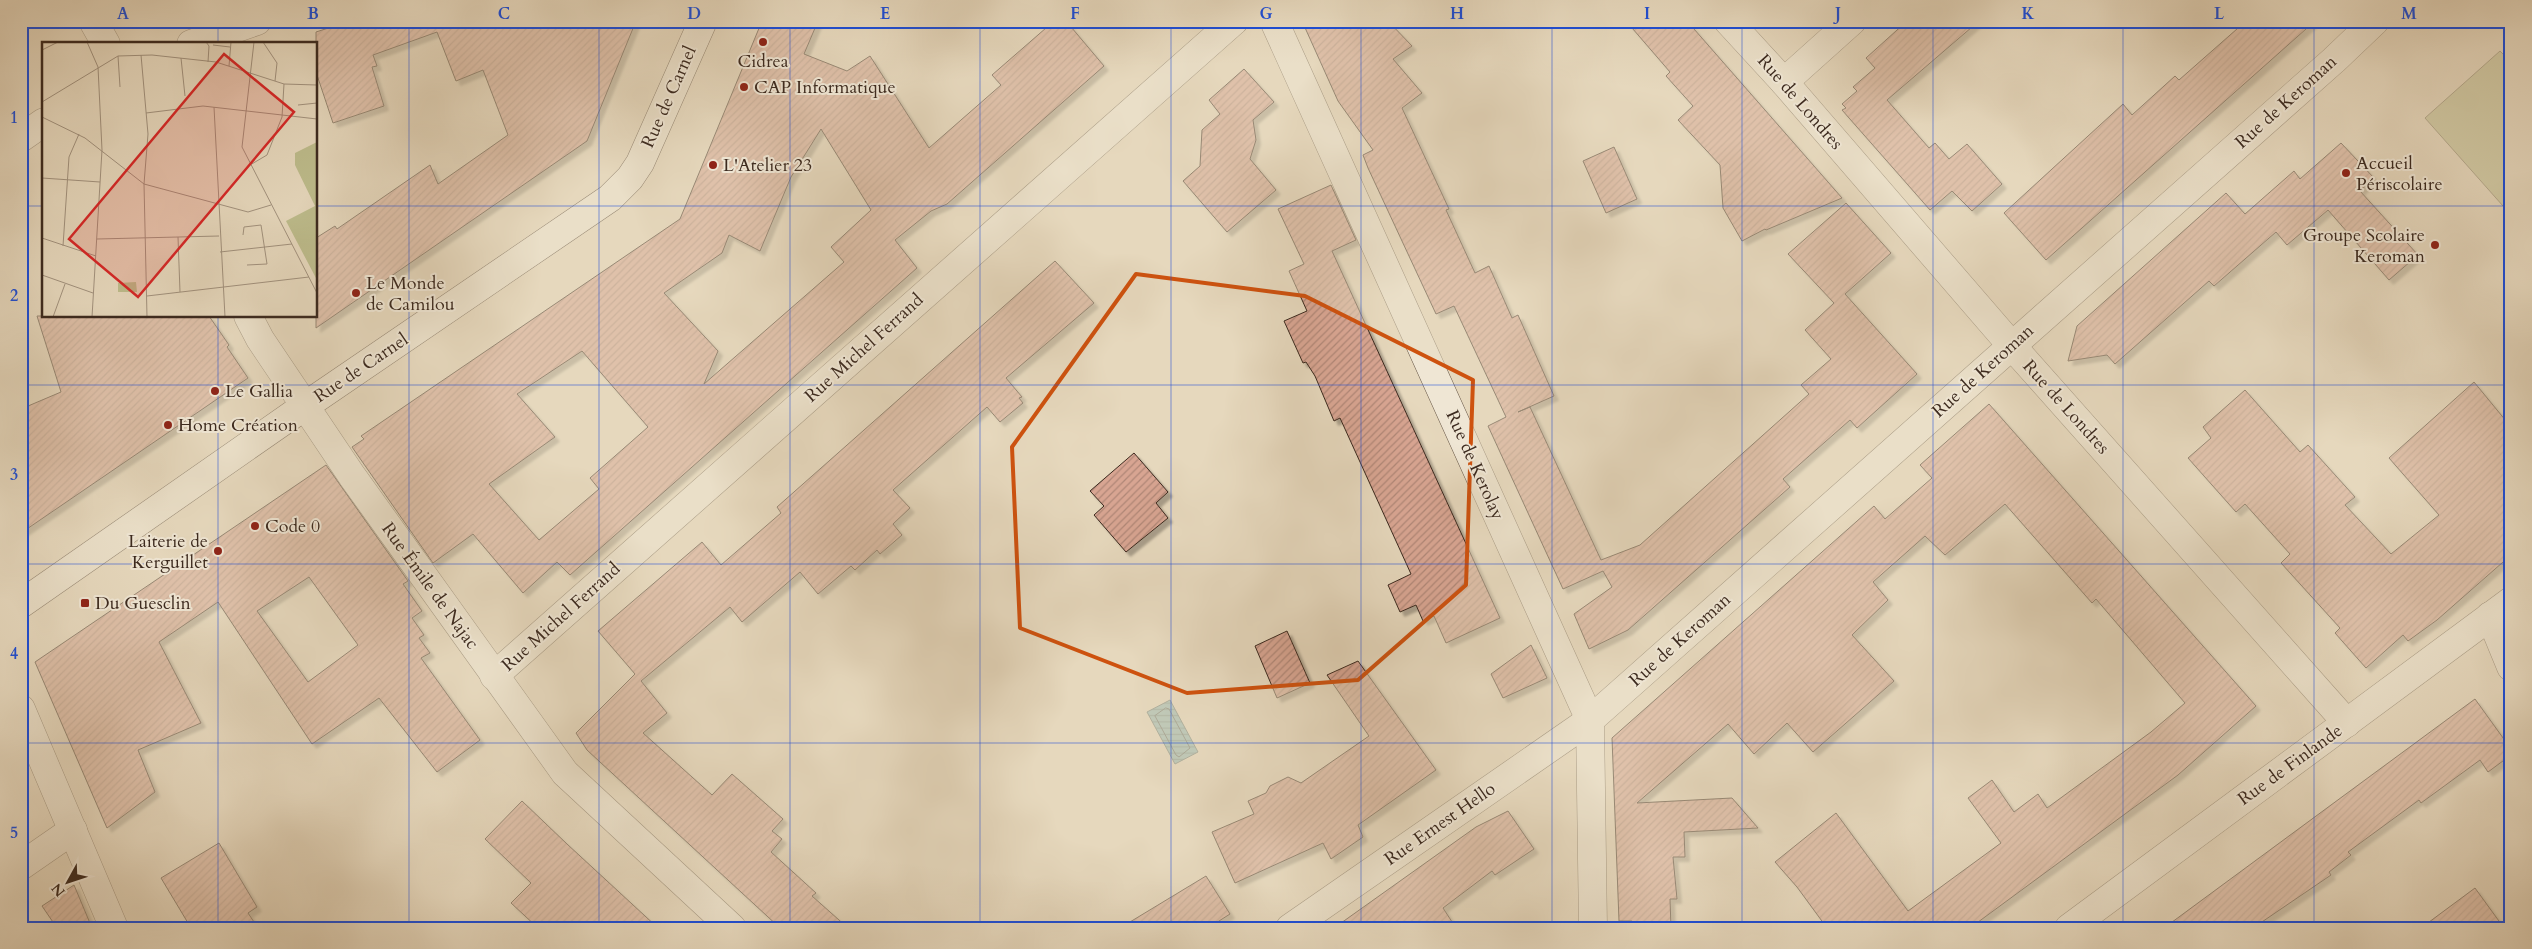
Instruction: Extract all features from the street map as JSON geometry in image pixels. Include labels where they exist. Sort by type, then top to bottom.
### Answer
[{"type":"street","points":[[93,21],[105,42]]},
{"type":"street","points":[[197,42],[257,21]]},
{"type":"street","name":"Rue de Carnel","points":[[21,604],[305,406],[610,198],[630,178],[640,163],[703,21]]},
{"type":"street","name":"Rue Michel Ferrand","points":[[494,676],[1234,21]]},
{"type":"street","name":"Rue de Kerolay","points":[[1274,21],[1590,720],[1593,928]]},
{"type":"street","name":"Rue de Londres","points":[[1728,21],[1784,82],[2012,346],[2347,723]]},
{"type":"street","points":[[1784,82],[1852,21]]},
{"type":"street","name":"Rue de Keroman","points":[[1590,720],[2375,21]]},
{"type":"street","points":[[21,138],[42,123]]},
{"type":"street","name":"Rue Émile de Najac","points":[[249,318],[260,339],[352,476],[565,773],[732,928]]},
{"type":"street","points":[[2500,609],[2511,667]]},
{"type":"street","name":"Rue de Finlande","points":[[2069,928],[2500,609]]},
{"type":"street","points":[[21,709],[114,928]]},
{"type":"street","name":"Rue Ernest Hello","points":[[1290,928],[1590,720]]},
{"type":"street","points":[[21,866],[72,830]]},
{"type":"highlighted area","points":[[1136,274],[1305,296],[1473,380],[1466,585],[1358,680],[1187,693],[1020,628],[1012,447]]},
{"type":"shaded area","points":[[2500,51],[2511,62],[2511,215],[2425,118]]},
{"type":"water","points":[[1170,700],[1198,752],[1175,764],[1147,712]]},
{"type":"building","points":[[350,21],[636,21],[587,141],[316,328],[316,318],[318,318],[318,237],[335,226],[337,229],[430,165],[438,184],[508,135],[483,70],[456,81],[437,32],[373,55],[377,66],[372,67],[384,106],[333,123],[318,78],[318,42],[316,42],[316,32]]},
{"type":"building","points":[[762,21],[818,21],[804,54],[847,71],[870,56],[929,148],[1001,85],[992,75],[1054,21],[1066,21],[1104,66],[947,204],[931,211],[895,240],[917,268],[570,575],[557,562],[523,593],[473,534],[433,563],[352,447],[364,439],[361,436],[680,219]],"holes":[[[821,129],[871,210],[831,247],[844,262],[704,384],[718,351],[664,293],[722,253],[729,235],[760,251],[791,177]],[[582,351],[648,427],[590,478],[599,489],[539,540],[489,484],[555,437],[517,394]]]},
{"type":"building","points":[[1302,21],[1388,21],[1412,46],[1393,59],[1422,93],[1402,108],[1449,209],[1446,210],[1475,273],[1489,266],[1512,318],[1518,315],[1554,396],[1518,412],[1530,407],[1601,560],[1640,545],[1809,394],[1801,385],[1831,359],[1805,330],[1834,303],[1788,254],[1846,203],[1891,253],[1845,294],[1917,374],[1857,428],[1850,420],[1783,479],[1790,487],[1628,630],[1589,649],[1574,614],[1612,587],[1603,571],[1563,589],[1488,426],[1506,417],[1454,306],[1436,314],[1363,155],[1373,150],[1338,101]]},
{"type":"building","points":[[1626,21],[1687,21],[1842,198],[1765,229],[1742,241],[1723,208],[1720,165],[1678,120],[1693,106],[1666,76],[1670,72]]},
{"type":"building","points":[[1907,21],[1979,21],[1887,100],[1929,148],[1935,143],[1949,159],[1967,144],[2002,184],[1972,211],[1952,191],[1930,210],[1842,110],[1846,108],[1842,104],[1857,91],[1853,87],[1875,68],[1866,58]]},
{"type":"building","points":[[2246,21],[2315,21],[2046,260],[2004,213],[2123,104],[2132,115],[2175,76],[2179,80]]},
{"type":"building","points":[[1244,69],[1274,102],[1253,120],[1256,140],[1250,159],[1276,190],[1227,232],[1183,181],[1200,166],[1202,130],[1220,114],[1209,100]]},
{"type":"building","points":[[2341,143],[2374,178],[2360,191],[2418,255],[2389,280],[2328,210],[2287,245],[2276,232],[2214,286],[2209,281],[2115,364],[2107,355],[2068,361],[2077,326],[2226,193],[2245,214],[2294,171],[2300,179]]},
{"type":"building","points":[[1614,147],[1637,199],[1606,213],[1583,161]]},
{"type":"building","points":[[1331,185],[1356,240],[1332,251],[1500,618],[1446,643],[1434,616],[1423,621],[1416,605],[1400,612],[1388,585],[1411,574],[1340,418],[1334,421],[1315,376],[1306,362],[1303,363],[1284,321],[1307,311],[1289,271],[1304,264],[1278,209]]},
{"type":"building","points":[[1055,261],[1094,303],[1006,378],[1022,397],[1019,398],[1023,403],[1000,422],[987,407],[893,490],[910,508],[893,524],[902,535],[880,554],[877,550],[855,570],[851,566],[818,594],[800,572],[742,622],[730,607],[641,681],[667,713],[643,733],[712,795],[732,774],[783,819],[772,831],[782,839],[771,852],[816,893],[812,896],[848,928],[780,928],[587,750],[576,733],[635,674],[598,631],[702,542],[721,565],[781,513],[777,507]]},
{"type":"building","points":[[37,316],[42,316],[42,318],[210,318],[248,378],[21,533],[21,409],[61,392]]},
{"type":"building","points":[[2474,382],[2511,427],[2511,555],[2437,620],[2408,641],[2403,635],[2366,668],[2335,633],[2340,628],[2281,563],[2290,554],[2245,504],[2236,512],[2188,458],[2211,438],[2203,427],[2245,390],[2300,452],[2308,445],[2355,497],[2345,505],[2391,554],[2439,515],[2389,458]]},
{"type":"building","points":[[1989,404],[2256,706],[2178,775],[1970,928],[1827,928],[1797,887],[1775,862],[1836,813],[1908,911],[2001,843],[1968,798],[1992,780],[2014,812],[2038,794],[2047,808],[2151,732],[2185,703],[2096,599],[2092,603],[2005,504],[1945,555],[1925,536],[1873,582],[1888,600],[1852,635],[1894,681],[1813,752],[1787,723],[1754,754],[1728,724],[1637,803],[1732,798],[1758,828],[1684,832],[1685,857],[1673,857],[1677,899],[1670,899],[1671,928],[1632,928],[1632,921],[1619,921],[1612,738],[1874,506],[1885,519],[1932,478],[1920,465]]},
{"type":"building","points":[[1134,453],[1168,492],[1156,503],[1168,518],[1126,552],[1094,515],[1104,506],[1090,491]]},
{"type":"building","points":[[326,465],[408,581],[403,584],[422,611],[412,618],[424,635],[419,638],[430,653],[421,658],[480,740],[437,772],[379,698],[312,744],[218,602],[159,642],[201,723],[138,750],[155,792],[107,828],[35,662]],"holes":[[[309,577],[358,645],[308,682],[257,611]]]},
{"type":"building","points":[[1287,631],[1310,683],[1277,698],[1255,646]]},
{"type":"building","points":[[1531,645],[1547,678],[1503,698],[1491,674]]},
{"type":"building","points":[[1358,661],[1436,770],[1358,825],[1363,837],[1331,859],[1323,843],[1235,883],[1212,832],[1254,814],[1248,801],[1266,793],[1270,786],[1288,777],[1301,783],[1369,736],[1327,675]]},
{"type":"building","points":[[2475,699],[2511,749],[2511,755],[2488,772],[2480,760],[2421,803],[2419,800],[2348,852],[2351,855],[2329,872],[2331,875],[2253,928],[2164,928]]},
{"type":"building","points":[[522,801],[658,928],[538,928],[511,903],[531,883],[485,839]]},
{"type":"building","points":[[1508,811],[1534,849],[1495,875],[1492,871],[1443,908],[1456,928],[1334,928],[1476,827]]},
{"type":"building","points":[[219,843],[257,907],[248,913],[258,928],[191,928],[161,878]]},
{"type":"building","points":[[1206,876],[1230,914],[1208,928],[1120,928]]},
{"type":"building","points":[[74,885],[92,928],[57,928],[42,906]]},
{"type":"building","points":[[2475,888],[2504,928],[2421,928]]},
{"type":"place","name":"Cidrea","points":[[763,42]]},
{"type":"place","name":"CAP Informatique","points":[[744,87]]},
{"type":"place","name":"L'Atelier 23","points":[[713,165]]},
{"type":"place","name":"Accueil Périscolaire","points":[[2346,173]]},
{"type":"place","name":"Groupe Scolaire Keroman","points":[[2435,245]]},
{"type":"place","name":"Le Monde de Camilou","points":[[356,293]]},
{"type":"place","name":"Le Gallia","points":[[215,391]]},
{"type":"place","name":"Home Création","points":[[168,425]]},
{"type":"place","name":"Code 0","points":[[255,526]]},
{"type":"place","name":"Laiterie de Kerguillet","points":[[218,551]]},
{"type":"place","name":"Du Guesclin","points":[[85,603]]}]
